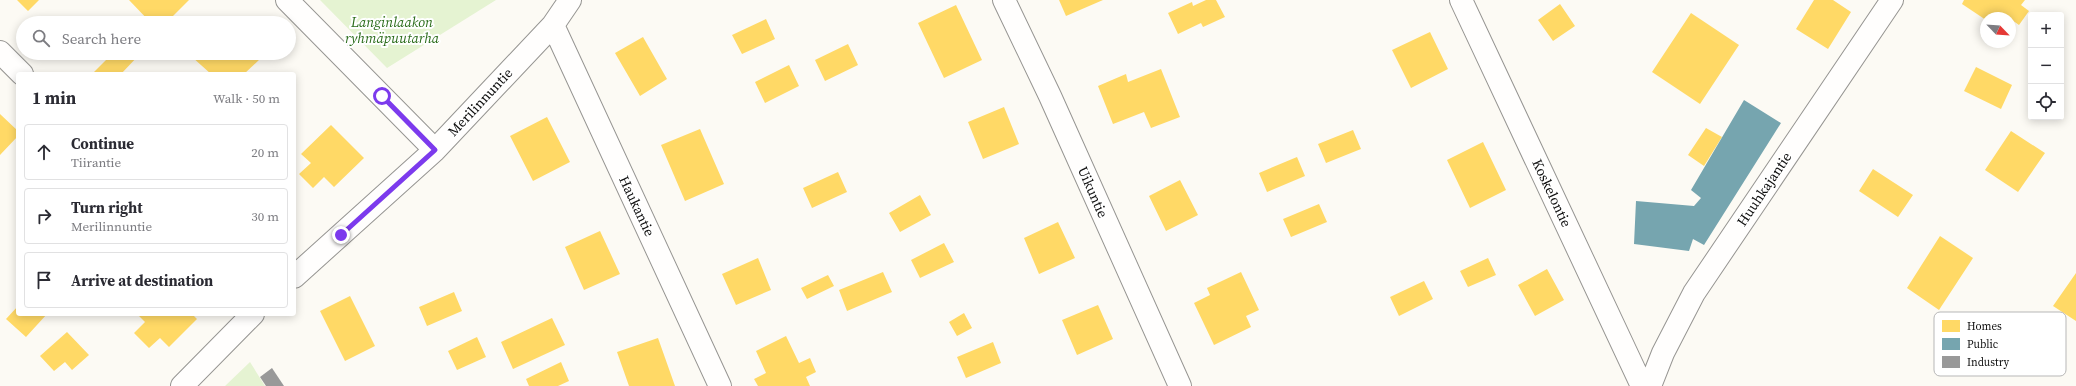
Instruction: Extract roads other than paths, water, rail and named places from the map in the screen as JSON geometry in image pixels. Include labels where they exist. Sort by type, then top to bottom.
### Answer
[{"type":"street","points":[[287,0],[435,150]]},
{"type":"street","name":"Merilinnuntie","points":[[296,275],[435,150],[553,25],[570,0]]},
{"type":"street","name":"Uikuntie","points":[[1004,0],[1050,96],[1180,386]]},
{"type":"street","name":"Koskelontie","points":[[1461,0],[1642,386]]},
{"type":"street","name":"Huuhkajantie","points":[[1650,386],[1663,353],[1694,293],[1892,0]]},
{"type":"street","name":"Haukantie","points":[[553,25],[720,386]]},
{"type":"street","points":[[0,52],[20,72]]},
{"type":"street","points":[[182,386],[251,316]]},
{"type":"park label","name":"Langinlaakon ryhmäpuutarha","points":[[392,30]]}]
